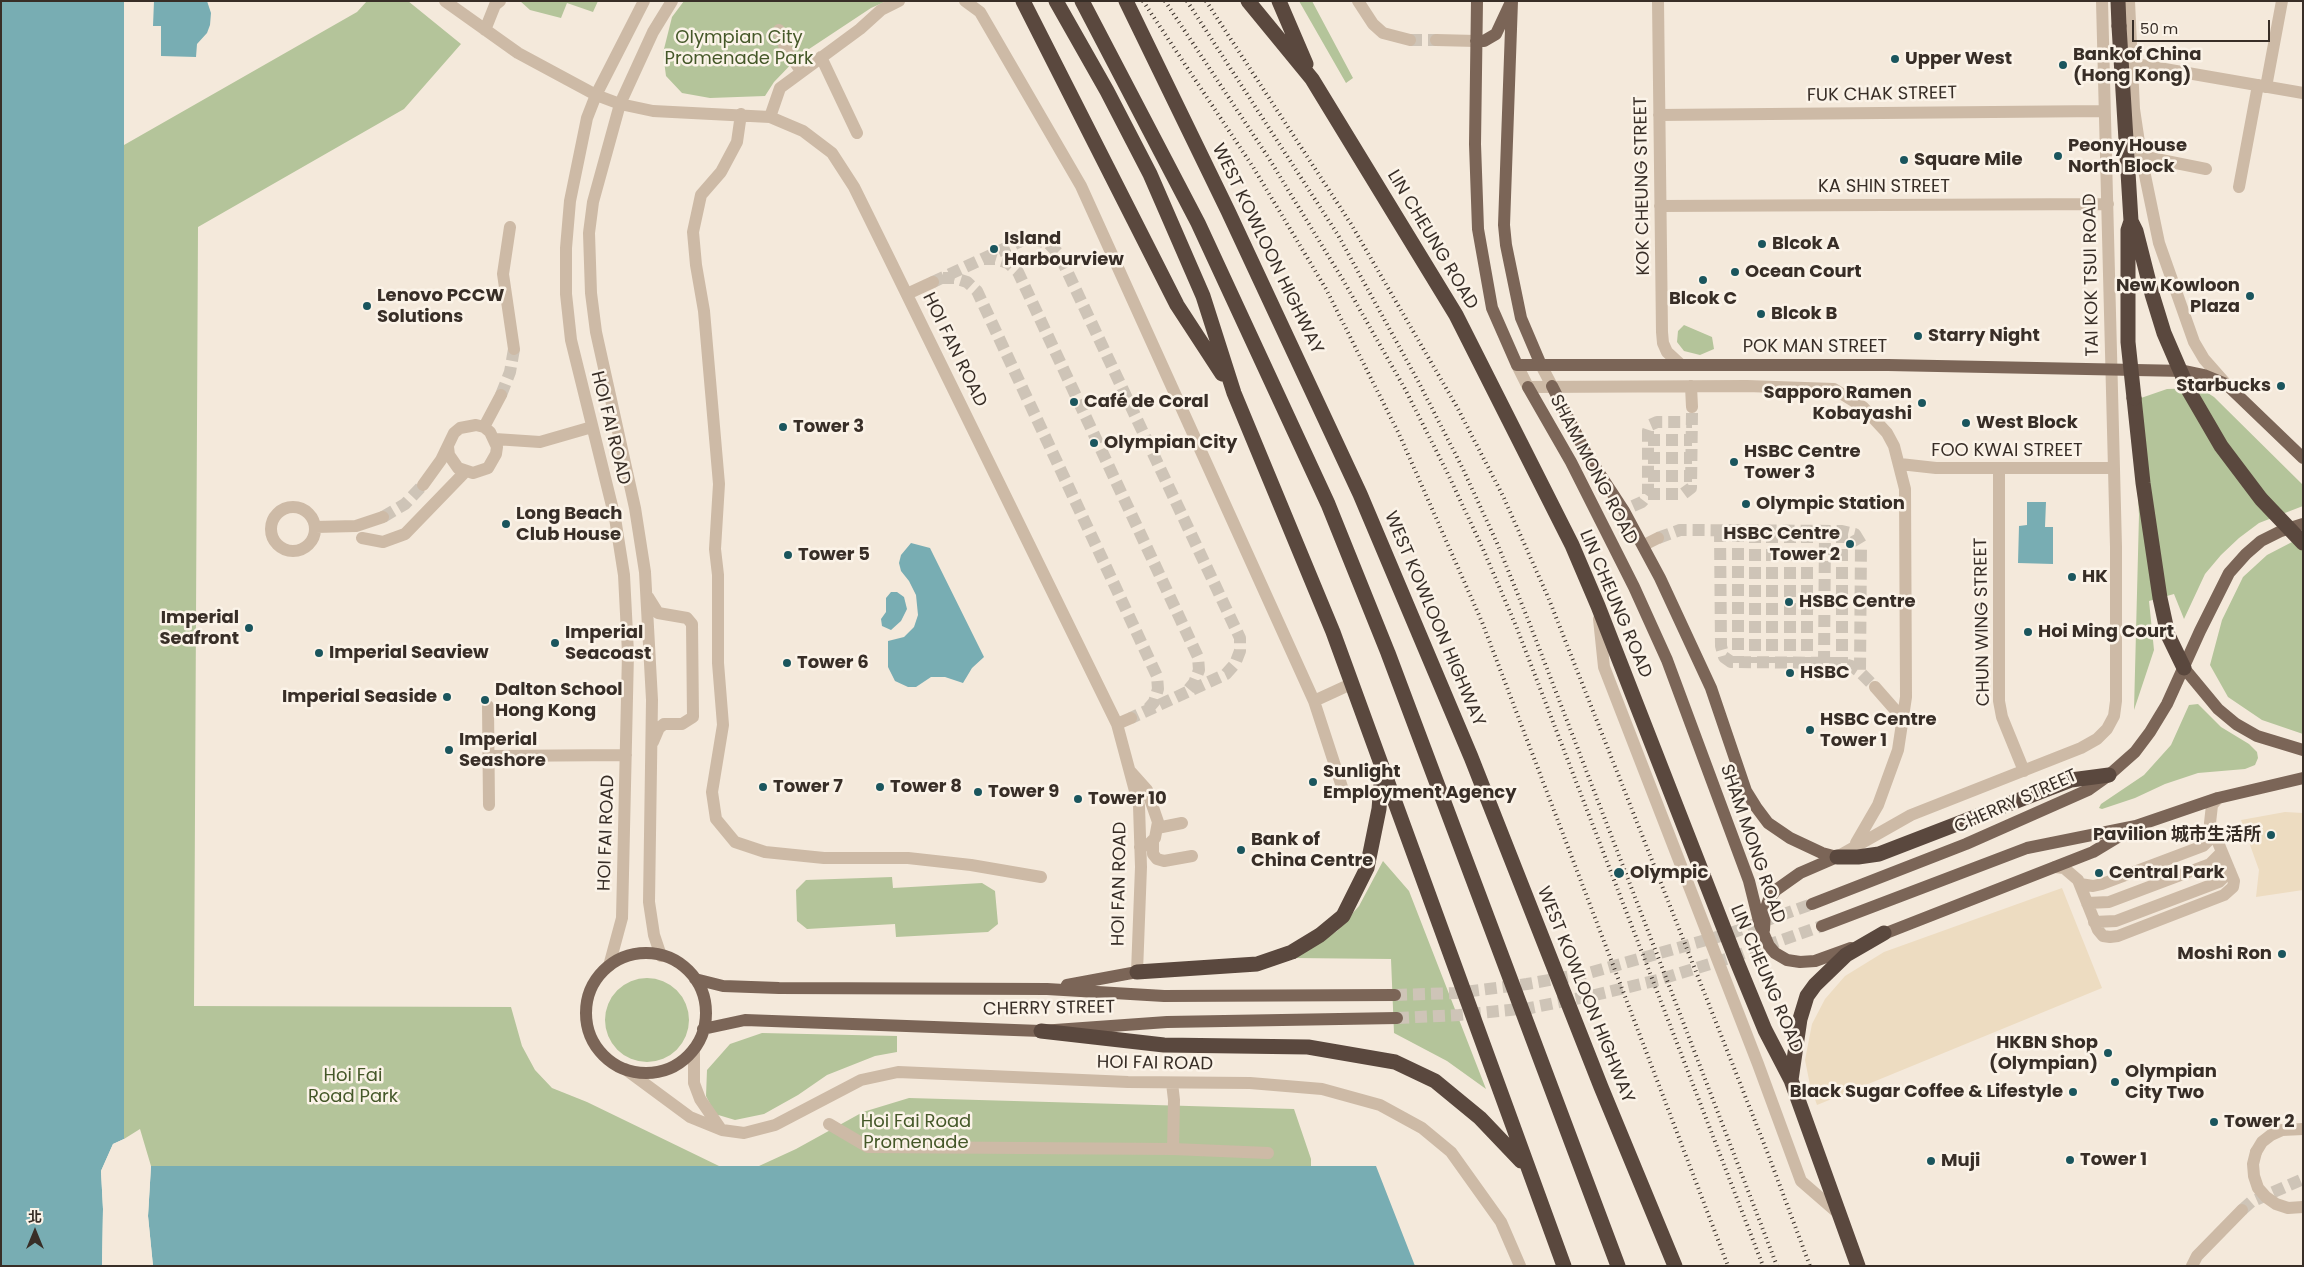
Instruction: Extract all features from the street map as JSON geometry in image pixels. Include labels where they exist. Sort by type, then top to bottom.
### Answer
[{"type":"highway","points":[[1023,1],[1177,305],[1234,392]]},
{"type":"highway","points":[[1056,1],[1107,91],[1150,174],[1203,296],[1234,392],[1352,684],[1564,1266]]},
{"type":"highway","points":[[1082,1],[1198,223],[1277,390],[1342,540],[1388,653],[1618,1266]]},
{"type":"highway","name":"WEST KOWLOON HIGHWAY","points":[[1126,1],[1299,360],[1375,528],[1472,757],[1601,1087],[1675,1266]]},
{"type":"highway","name":"LIN CHEUNG ROAD","points":[[1248,1],[1312,79],[1456,314],[1572,546],[1598,606],[1733,954],[1765,1030],[1791,1080],[1858,1266]]},
{"type":"highway","points":[[1279,1],[1312,79]]},
{"type":"highway","points":[[2118,1],[2131,221],[2128,230],[2128,342],[2143,483],[2160,598],[2168,635],[2184,668]]},
{"type":"highway","points":[[2131,221],[2136,231],[2164,333],[2193,398],[2241,475],[2303,543]]},
{"type":"highway","points":[[1137,972],[1257,964],[1292,952],[1320,935],[1343,916],[1357,891],[1371,855],[1379,810],[1382,768]]},
{"type":"highway","points":[[1836,857],[1858,857],[1879,854],[2071,780],[2109,776]]},
{"type":"highway","points":[[1791,1080],[1802,1010],[1814,985],[1846,955],[1884,933]]},
{"type":"highway","points":[[1041,1031],[1164,1045],[1308,1047],[1395,1062],[1435,1081],[1462,1102],[1502,1140],[1527,1168]]},
{"type":"main road","name":"SHAM MONG ROAD","points":[[1478,1],[1476,41],[1476,194],[1479,237],[1492,308],[1518,366]]},
{"type":"main road","name":"SHAM MONG ROAD","points":[[1511,1],[1504,225],[1506,245],[1521,318],[1541,365]]},
{"type":"main road","points":[[1476,41],[1484,41],[1496,34],[1511,1]]},
{"type":"main road","name":"POK MAN STREET","points":[[1518,366],[1680,364],[2112,369]]},
{"type":"main road","name":"TAI KOK TSUI ROAD","points":[[2112,369],[2185,371],[2204,375],[2226,384],[2300,453]]},
{"type":"main road","name":"SHAM MONG ROAD","points":[[1552,386],[1586,453],[1629,508],[1644,546],[1711,688],[1746,791],[1768,823],[1805,847],[1836,857]]},
{"type":"main road","name":"SHAM MONG ROAD","points":[[1528,387],[1571,462],[1634,587],[1667,660],[1749,881],[1765,938]]},
{"type":"main road","name":"CHERRY STREET","points":[[1812,904],[1975,840],[2088,790],[2109,776],[2135,752],[2150,732],[2184,668],[2229,573],[2246,554],[2262,541],[2281,531],[2303,524]]},
{"type":"main road","points":[[2184,668],[2218,709],[2236,724],[2257,736],[2303,750]]},
{"type":"main road","points":[[1822,926],[2026,848],[2136,826],[2218,798],[2303,778]]},
{"type":"main road","points":[[1836,857],[1800,873],[1776,890],[1769,899],[1765,911],[1765,938],[1775,953],[1787,960],[1800,962],[1815,961],[1832,956],[1884,933],[2093,852],[2136,826]]},
{"type":"main road","points":[[634,955],[661,956],[674,961],[695,979],[704,998],[706,1013],[704,1030],[694,1049],[680,1062],[664,1070],[645,1073],[625,1069],[600,1052],[592,1039],[587,1023],[586,1007],[594,982],[609,966],[634,955]]},
{"type":"main road","name":"CHERRY STREET","points":[[1047,989],[1137,972]]},
{"type":"main road","name":"CHERRY STREET","points":[[695,979],[731,987],[1047,989],[1164,996],[1395,995]]},
{"type":"main road","name":"CHERRY STREET","points":[[704,1030],[745,1020],[1041,1031],[1167,1022],[1397,1018]]},
{"type":"street","name":"HOI FAN ROAD","points":[[445,1],[518,53],[596,95],[620,104],[653,111],[741,114],[770,117],[803,131],[832,153],[854,187],[1117,724],[1139,806],[1137,972]]},
{"type":"street","points":[[485,30],[495,5],[500,1]]},
{"type":"street","name":"HOI FAI ROAD","points":[[609,966],[622,918],[628,653],[624,575],[615,518],[571,340],[566,294],[566,248],[570,201],[580,145],[596,95],[644,1]]},
{"type":"street","name":"HOI FAI ROAD","points":[[661,956],[654,935],[649,902],[652,700],[646,595],[635,508],[605,378],[590,293],[589,234],[593,202],[620,104],[653,32],[672,1]]},
{"type":"street","points":[[770,117],[780,88],[860,29],[880,10],[899,1]]},
{"type":"street","points":[[965,1],[980,12],[1081,186],[1314,701],[1342,787]]},
{"type":"street","points":[[1358,1],[1364,13],[1383,33],[1410,40]]},
{"type":"street","points":[[1364,13],[1371,1]]},
{"type":"street","name":"KOK CHEUNG STREET","points":[[1658,1],[1663,343],[1667,352],[1680,364]]},
{"type":"street","name":"TAI KOK TSUI ROAD","points":[[2102,1],[2116,547],[2116,701]]},
{"type":"street","name":"TAI KOK TSUI ROAD","points":[[2128,1],[2130,62],[2141,156],[2164,261],[2187,327],[2204,358],[2226,384]]},
{"type":"street","points":[[2239,187],[2282,1]]},
{"type":"street","points":[[779,30],[784,48],[802,72]]},
{"type":"street","points":[[1436,40],[1476,41]]},
{"type":"street","points":[[821,57],[857,133]]},
{"type":"street","points":[[2104,62],[2130,62],[2303,93]]},
{"type":"street","name":"FUK CHAK STREET","points":[[1660,115],[2104,111]]},
{"type":"street","points":[[741,114],[737,142],[721,172],[702,195],[693,232],[696,265],[704,311],[719,484],[715,549],[718,575],[718,663],[723,725],[712,792],[716,818],[735,842],[765,852],[824,858],[908,858],[971,865],[1041,877]]},
{"type":"street","points":[[2141,156],[2206,169]]},
{"type":"street","name":"KA SHIN STREET","points":[[1660,206],[2108,204]]},
{"type":"street","points":[[510,226],[503,274],[514,348]]},
{"type":"street","points":[[907,294],[933,282]]},
{"type":"street","name":"SHAM MONG ROAD","points":[[1541,365],[1552,386]]},
{"type":"street","name":"SHAM MONG ROAD","points":[[1518,366],[1528,387]]},
{"type":"street","points":[[1691,386],[1692,407]]},
{"type":"street","points":[[1528,387],[1808,386],[1834,389],[1863,407],[1887,433],[1900,464],[1905,498],[1904,720],[1898,750],[1886,785],[1867,826],[1855,845]]},
{"type":"street","points":[[484,427],[501,395]]},
{"type":"street","points":[[423,485],[448,447],[450,440],[460,428],[476,425],[484,427],[497,446],[493,462],[481,472],[465,472],[452,463],[448,447]]},
{"type":"street","points":[[494,439],[540,442],[592,427]]},
{"type":"street","name":"FOO KWAI STREET","points":[[1900,464],[1936,468],[2114,468]]},
{"type":"street","name":"CHUN WING STREET","points":[[1999,469],[2000,701],[2005,726],[2024,771]]},
{"type":"street","points":[[362,538],[383,542],[405,534],[465,472]]},
{"type":"street","points":[[315,527],[356,526],[383,517]]},
{"type":"street","points":[[1644,546],[1658,538]]},
{"type":"street","points":[[646,595],[658,613],[687,618],[692,624],[693,717],[682,724],[664,724],[659,728],[650,751]]},
{"type":"street","points":[[1598,606],[1604,667],[1758,1064],[1801,1181],[1839,1214]]},
{"type":"street","points":[[1314,701],[1352,684]]},
{"type":"street","points":[[1875,688],[1904,720]]},
{"type":"street","name":"CHERRY STREET","points":[[1836,857],[1911,815],[2024,771],[2097,739],[2107,729],[2114,716],[2116,701]]},
{"type":"street","points":[[488,706],[490,805]]},
{"type":"street","points":[[1117,724],[1131,718]]},
{"type":"street","points":[[489,756],[626,756]]},
{"type":"street","points":[[1129,769],[1147,790],[1158,822],[1153,854],[1158,859],[1164,861],[1192,856]]},
{"type":"street","points":[[2054,866],[2064,868],[2073,874],[2080,884],[2094,922],[2116,921],[2219,882],[2230,871],[2215,834],[2210,813],[2212,805],[2218,798]]},
{"type":"street","points":[[1140,847],[1155,834],[1182,822]]},
{"type":"street","points":[[2080,884],[2093,886],[2102,884],[2203,846],[2215,834]]},
{"type":"street","points":[[2087,903],[2102,904],[2118,899],[2210,864],[2222,852]]},
{"type":"street","points":[[694,1049],[694,1083],[700,1099],[722,1130]]},
{"type":"street","name":"HOI FAI ROAD","points":[[625,1069],[690,1117],[722,1130],[744,1133],[766,1129],[861,1080],[898,1072],[1172,1083],[1250,1084],[1322,1089],[1380,1105],[1422,1128],[1451,1152],[1501,1222],[1520,1266]]},
{"type":"street","points":[[1172,1083],[1173,1149]]},
{"type":"street","points":[[828,1124],[868,1147],[1173,1149],[1268,1153]]},
{"type":"street","points":[[2303,1129],[2282,1130],[2271,1135],[2262,1142],[2253,1164],[2258,1188],[2266,1197],[2276,1204],[2288,1208],[2303,1207]]},
{"type":"street","points":[[2192,1266],[2197,1256],[2242,1210]]},
{"type":"green space","name":"Hoi Fai Road Park","points":[[367,1],[408,1],[461,44],[404,109],[198,227],[194,1006],[511,1007],[522,1046],[535,1070],[552,1088],[587,1102],[719,1166],[151,1166],[140,1129],[124,1139],[124,145],[357,12]]},
{"type":"green space","points":[[520,1],[598,1],[593,12],[567,3],[561,18],[530,10]]},
{"type":"green space","name":"Olympian City Promenade Park","points":[[684,1],[887,1],[871,8],[800,55],[774,82],[765,96],[710,98],[682,93],[666,76],[663,53],[672,17]]},
{"type":"green space","points":[[1299,1],[1312,1],[1353,78],[1346,83]]},
{"type":"green space","points":[[1684,325],[1712,337],[1714,349],[1700,355],[1684,351],[1677,342],[1678,331]]},
{"type":"green space","points":[[2200,388],[2214,397],[2303,485],[2303,506],[2259,523],[2221,555],[2205,574],[2184,619],[2174,594],[2149,601],[2154,650],[2134,710],[2139,515],[2136,465],[2141,398],[2167,389]]},
{"type":"green space","points":[[2303,540],[2303,734],[2262,720],[2228,697],[2210,665],[2222,620],[2243,577],[2267,555],[2294,541]]},
{"type":"green space","points":[[2198,704],[2221,727],[2249,744],[2257,752],[2258,758],[2255,765],[2245,769],[2198,773],[2165,784],[2135,798],[2102,809],[2099,808],[2101,804],[2144,775],[2171,745],[2189,705]]},
{"type":"green space","points":[[1383,861],[1409,891],[1486,1089],[1447,1061],[1394,1033],[1391,959],[1293,958],[1337,931],[1359,906]]},
{"type":"green space","points":[[892,877],[893,888],[982,883],[995,891],[998,924],[988,932],[896,937],[895,924],[807,929],[797,921],[796,890],[806,880]]},
{"type":"green space","points":[[647,978],[670,985],[682,997],[689,1020],[682,1043],[670,1055],[647,1062],[624,1055],[612,1043],[605,1020],[612,997],[624,985]]},
{"type":"green space","points":[[762,1033],[897,1036],[897,1052],[875,1056],[827,1075],[798,1095],[764,1114],[735,1120],[715,1114],[706,1096],[707,1070],[730,1044]]},
{"type":"green space","name":"Hoi Fai Road Promenade","points":[[909,1098],[1294,1109],[1311,1159],[1311,1166],[759,1166],[796,1149],[863,1112]]},
{"type":"shaded area","points":[[2285,812],[2303,813],[2303,890],[2256,897],[2259,870],[2241,820]]},
{"type":"shaded area","points":[[2062,888],[2102,988],[1817,1105],[1810,1085],[1805,1060],[1812,1024],[1825,999],[1845,976],[1884,952]]},
{"type":"water","points":[[1,1],[124,1],[124,1139],[113,1144],[101,1171],[103,1209],[102,1266],[1,1266]]},
{"type":"water","points":[[154,1],[207,1],[211,13],[210,25],[207,33],[197,44],[196,57],[161,56],[161,26],[153,26]]},
{"type":"water","points":[[2027,502],[2046,502],[2045,527],[2053,527],[2053,564],[2018,563],[2019,526],[2027,525]]},
{"type":"water","points":[[911,543],[930,548],[984,657],[972,668],[963,683],[945,677],[931,677],[916,687],[908,687],[895,681],[888,667],[888,641],[904,637],[914,627],[918,615],[916,595],[901,571],[899,563],[901,555]]},
{"type":"water","points":[[891,592],[897,592],[904,597],[907,609],[901,621],[891,630],[882,626],[881,619],[886,612],[886,598]]},
{"type":"water","points":[[151,1166],[1376,1166],[1415,1266],[153,1266],[148,1216]]},
{"type":"pier","points":[[124,1139],[124,1142],[115,1146],[111,1152],[103,1171],[106,1209],[104,1266],[102,1266],[103,1209],[101,1171],[113,1144]]},
{"type":"pier","points":[[149,1166],[151,1166],[148,1216],[153,1266],[151,1266],[145,1216]]},
{"type":"tunnel","points":[[1410,40],[1436,40]]},
{"type":"tunnel","points":[[933,282],[1023,240],[1037,240],[1049,244],[1059,254],[1240,638],[1240,651],[1235,664],[1226,674],[1131,718]]},
{"type":"tunnel","points":[[984,259],[995,259],[1008,263],[1018,272],[1198,657],[1199,670],[1194,683],[1188,690]]},
{"type":"tunnel","points":[[943,278],[954,278],[967,282],[977,291],[1157,676],[1158,689],[1154,702],[1147,710]]},
{"type":"tunnel","points":[[501,395],[510,372],[514,349]]},
{"type":"tunnel","points":[[1648,494],[1683,494],[1691,488],[1692,413]]},
{"type":"tunnel","points":[[1633,506],[1642,502],[1648,494],[1648,431],[1650,425],[1657,422],[1692,422]]},
{"type":"tunnel","points":[[1648,440],[1692,440]]},
{"type":"tunnel","points":[[1648,458],[1692,458]]},
{"type":"tunnel","points":[[1648,476],[1692,476]]},
{"type":"tunnel","points":[[383,517],[405,504],[423,485]]},
{"type":"tunnel","points":[[1658,538],[1680,530],[1842,531],[1855,534],[1861,544],[1860,672]]},
{"type":"tunnel","points":[[1720,530],[1721,646],[1724,657],[1731,662],[1842,663],[1860,672],[1875,687]]},
{"type":"tunnel","points":[[1738,530],[1738,663]]},
{"type":"tunnel","points":[[1755,531],[1755,663]]},
{"type":"tunnel","points":[[1772,531],[1772,663]]},
{"type":"tunnel","points":[[1790,531],[1790,663]]},
{"type":"tunnel","points":[[1807,531],[1807,663]]},
{"type":"tunnel","points":[[1824,663],[1825,531]]},
{"type":"tunnel","points":[[1842,531],[1842,663]]},
{"type":"tunnel","points":[[1395,995],[1456,993],[1527,984],[1589,973],[1731,933],[1812,904]]},
{"type":"tunnel","points":[[1397,1018],[1459,1015],[1530,1008],[1595,995],[1658,980],[1739,955],[1822,926]]},
{"type":"tunnel","points":[[2242,1210],[2251,1202],[2303,1179]]},
{"type":"railway","points":[[1143,1],[1253,167],[1326,289],[1399,434],[1482,622],[1728,1266]]},
{"type":"railway","points":[[1165,1],[1268,157],[1343,280],[1405,389],[1447,472],[1516,626],[1763,1266]]},
{"type":"railway","points":[[1187,1],[1338,235],[1418,381],[1462,467],[1497,543],[1529,622],[1777,1266]]},
{"type":"railway","points":[[1206,1],[1351,224],[1457,407],[1503,496],[1548,597],[1768,1154],[1810,1266]]},
{"type":"place","name":"Upper West","points":[[1895,59]]},
{"type":"place","name":"Bank of China (Hong Kong)","points":[[2063,65]]},
{"type":"place","name":"Peony House North Block","points":[[2058,156]]},
{"type":"place","name":"Square Mile","points":[[1904,160]]},
{"type":"place","name":"Blcok A","points":[[1762,244]]},
{"type":"place","name":"Island Harbourview","points":[[994,249]]},
{"type":"place","name":"Ocean Court","points":[[1735,272]]},
{"type":"place","name":"Blcok C","points":[[1703,280]]},
{"type":"place","name":"New Kowloon Plaza","points":[[2250,296]]},
{"type":"place","name":"Lenovo PCCW Solutions","points":[[367,306]]},
{"type":"place","name":"Blcok B","points":[[1761,314]]},
{"type":"place","name":"Starry Night","points":[[1918,336]]},
{"type":"place","name":"Starbucks","points":[[2281,386]]},
{"type":"place","name":"Café de Coral","points":[[1074,402]]},
{"type":"place","name":"Sapporo Ramen Kobayashi","points":[[1922,403]]},
{"type":"place","name":"West Block","points":[[1966,423]]},
{"type":"place","name":"Tower 3","points":[[783,427]]},
{"type":"place","name":"Olympian City","points":[[1094,443]]},
{"type":"place","name":"HSBC Centre Tower 3","points":[[1734,462]]},
{"type":"place","name":"Olympic Station","points":[[1746,504]]},
{"type":"place","name":"Long Beach Club House","points":[[506,524]]},
{"type":"place","name":"HSBC Centre Tower 2","points":[[1850,544]]},
{"type":"place","name":"Tower 5","points":[[788,555]]},
{"type":"place","name":"HK","points":[[2072,577]]},
{"type":"place","name":"HSBC Centre","points":[[1789,602]]},
{"type":"place","name":"Imperial Seafront","points":[[249,628]]},
{"type":"place","name":"Hoi Ming Court","points":[[2028,632]]},
{"type":"place","name":"Imperial Seacoast","points":[[555,643]]},
{"type":"place","name":"Imperial Seaview","points":[[319,653]]},
{"type":"place","name":"Tower 6","points":[[787,663]]},
{"type":"place","name":"HSBC","points":[[1790,673]]},
{"type":"place","name":"Imperial Seaside","points":[[447,697]]},
{"type":"place","name":"Dalton School Hong Kong","points":[[485,700]]},
{"type":"place","name":"HSBC Centre Tower 1","points":[[1810,730]]},
{"type":"place","name":"Imperial Seashore","points":[[449,750]]},
{"type":"place","name":"Sunlight Employment Agency","points":[[1313,782]]},
{"type":"place","name":"Tower 7","points":[[763,787]]},
{"type":"place","name":"Tower 8","points":[[880,787]]},
{"type":"place","name":"Tower 9","points":[[978,792]]},
{"type":"place","name":"Tower 10","points":[[1078,799]]},
{"type":"place","name":"Pavilion 城市生活所","points":[[2271,835]]},
{"type":"place","name":"Bank of China Centre","points":[[1241,850]]},
{"type":"place","name":"Olympic","points":[[1619,873]]},
{"type":"place","name":"Central Park","points":[[2099,873]]},
{"type":"place","name":"Moshi Ron","points":[[2282,954]]},
{"type":"place","name":"HKBN Shop (Olympian)","points":[[2108,1053]]},
{"type":"place","name":"Olympian City Two","points":[[2115,1082]]},
{"type":"place","name":"Black Sugar Coffee & Lifestyle","points":[[2073,1092]]},
{"type":"place","name":"Tower 2","points":[[2214,1122]]},
{"type":"place","name":"Tower 1","points":[[2070,1160]]},
{"type":"place","name":"Muji","points":[[1931,1161]]}]
